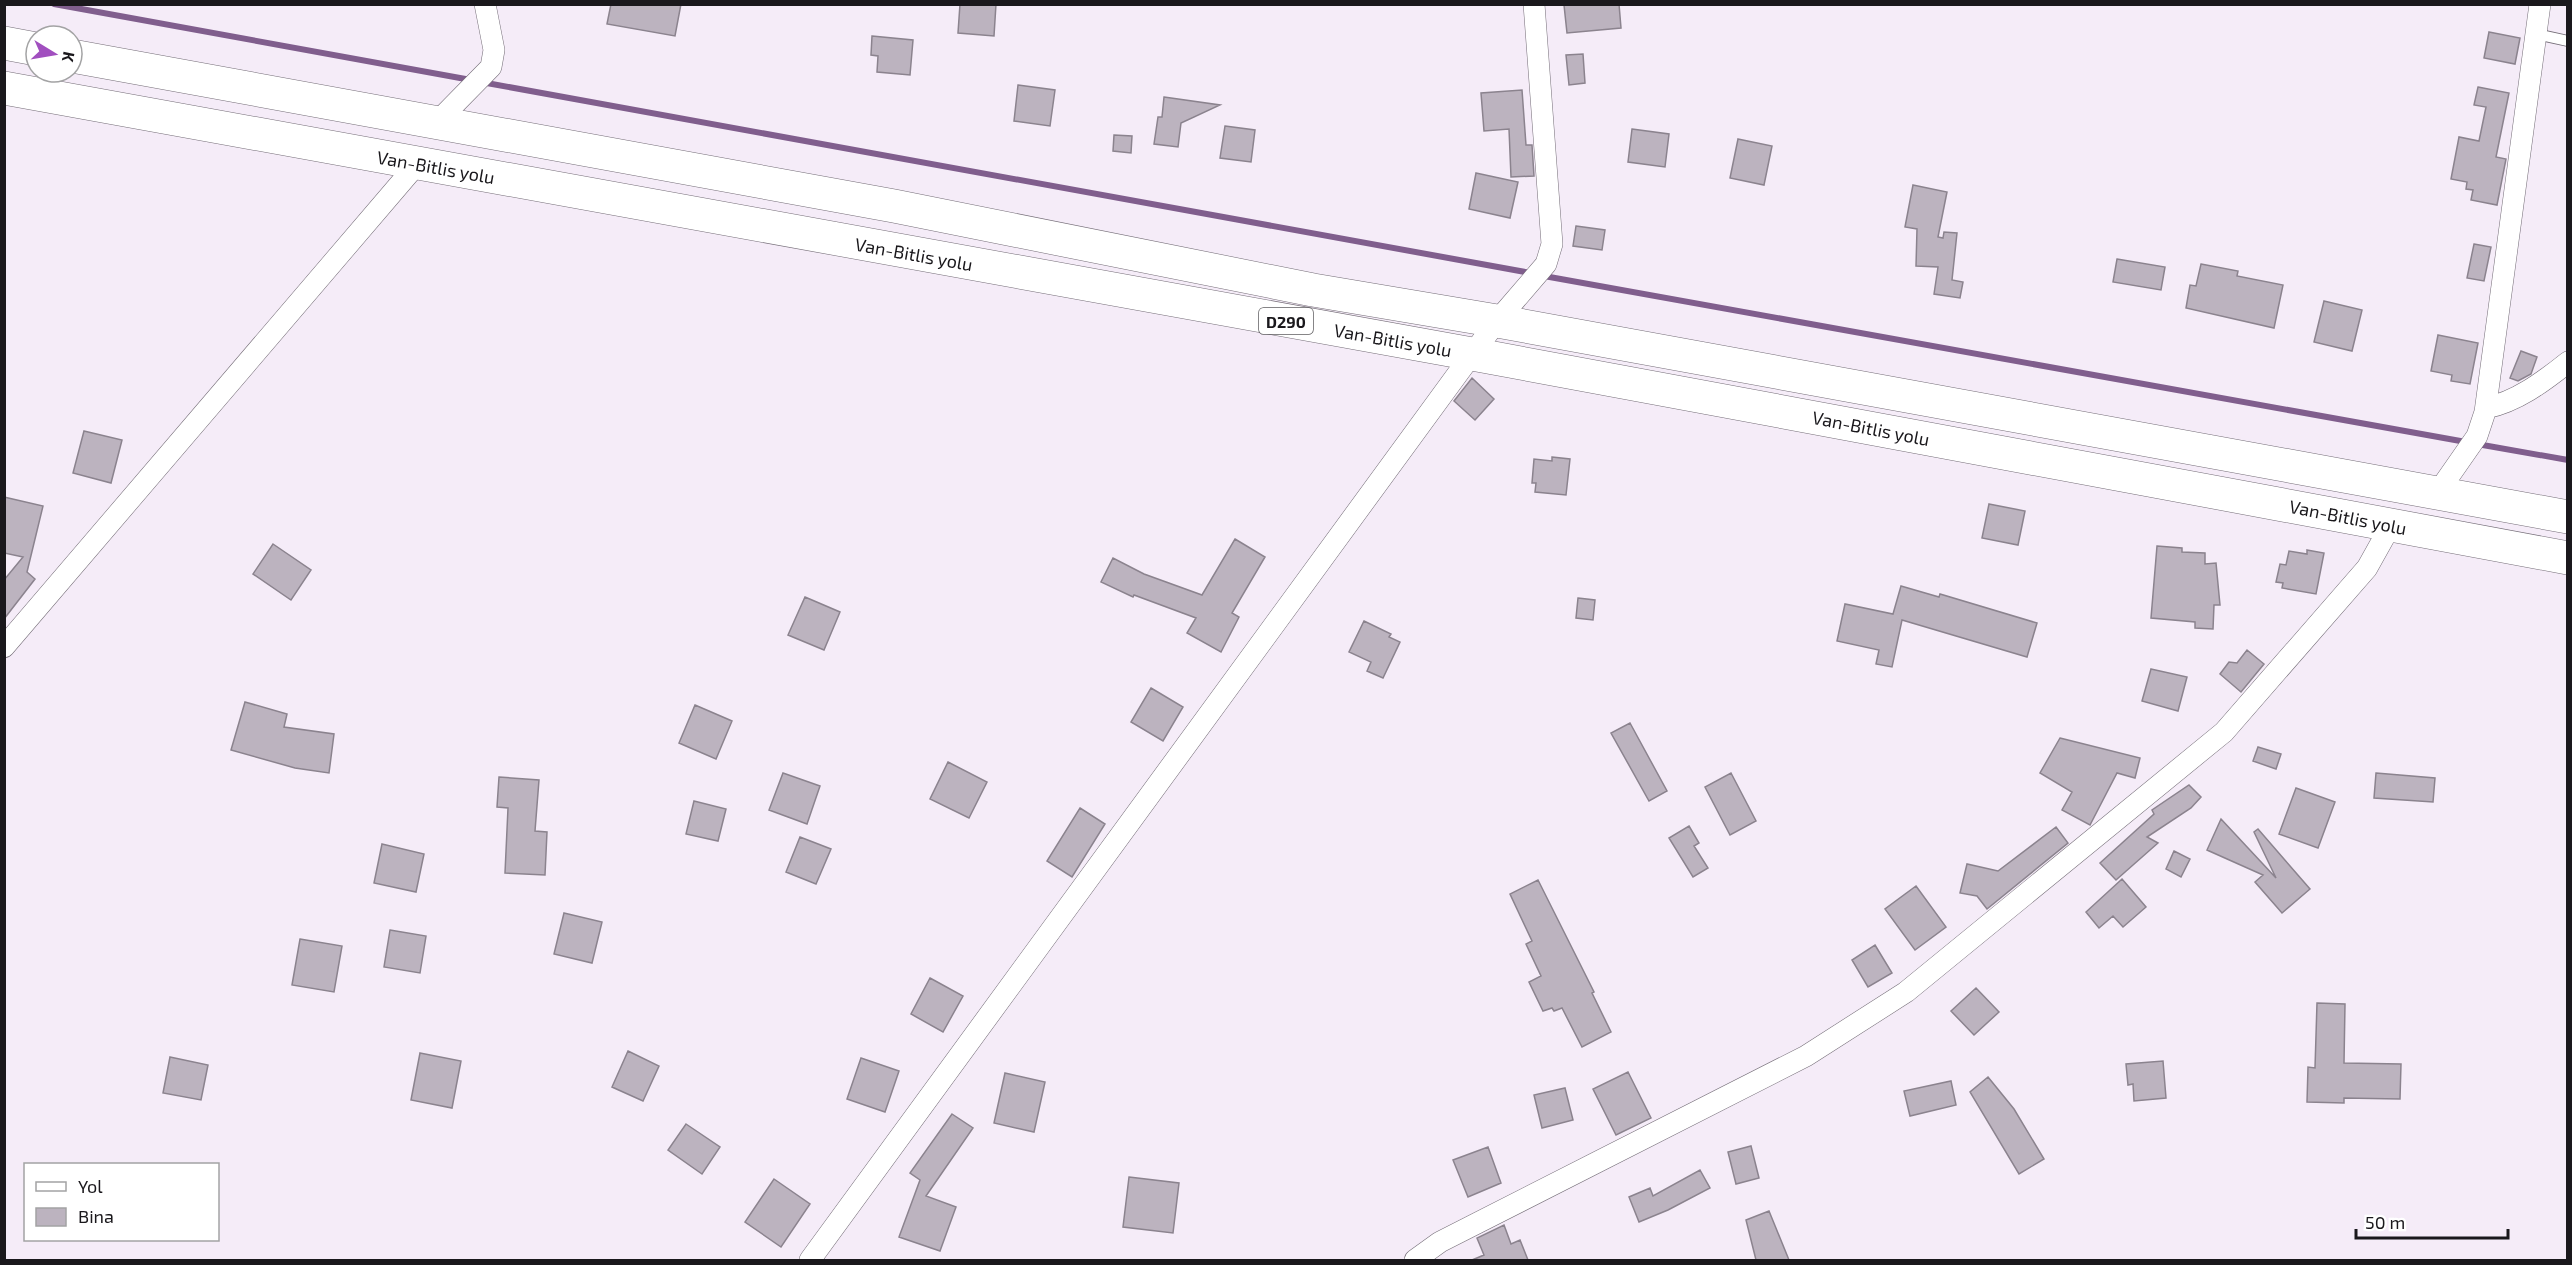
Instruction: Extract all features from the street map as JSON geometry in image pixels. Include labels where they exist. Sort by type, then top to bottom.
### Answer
[{"type":"highway","points":[[4,43],[24,47]]},
{"type":"highway","name":"Van-Bitlis yolu","points":[[84,58],[882,204],[1313,290],[1497,321],[2568,517]]},
{"type":"highway","name":"Van-Bitlis yolu","points":[[4,88],[1472,354],[2568,558]]},
{"type":"street","points":[[436,122],[492,59],[485,4]]},
{"type":"street","points":[[810,1260],[1472,354],[1546,264],[1552,244],[1534,4]]},
{"type":"street","points":[[2438,492],[2477,436],[2485,410],[2545,36],[2540,4]]},
{"type":"street","points":[[4,647],[417,164]]},
{"type":"street","points":[[2485,410],[2504,404],[2550,376],[2568,362]]},
{"type":"street","points":[[1415,1260],[1440,1242],[1806,1056],[1906,993],[2224,732],[2367,568],[2391,525]]},
{"type":"lane","points":[[2545,36],[2568,41]]},
{"type":"building","points":[[611,4],[681,4],[675,36],[607,24]]},
{"type":"building","points":[[960,4],[996,4],[994,36],[958,33]]},
{"type":"building","points":[[1619,4],[1621,28],[1567,33],[1564,5]]},
{"type":"building","points":[[2489,32],[2520,38],[2515,64],[2484,58]]},
{"type":"building","points":[[872,36],[913,40],[910,75],[877,72],[878,56],[871,55]]},
{"type":"building","points":[[1583,54],[1585,83],[1569,85],[1566,55]]},
{"type":"building","points":[[1018,85],[1055,90],[1050,126],[1014,121]]},
{"type":"building","points":[[2478,87],[2509,93],[2496,157],[2506,159],[2497,205],[2471,200],[2473,190],[2466,189],[2467,182],[2451,179],[2459,137],[2479,141],[2486,107],[2474,105]]},
{"type":"building","points":[[1522,90],[1526,145],[1532,145],[1534,176],[1511,177],[1509,129],[1484,131],[1481,93]]},
{"type":"building","points":[[1164,97],[1220,105],[1181,123],[1178,147],[1154,144],[1158,117],[1162,117]]},
{"type":"building","points":[[1225,126],[1255,130],[1251,162],[1220,158]]},
{"type":"building","points":[[1632,129],[1669,134],[1665,167],[1628,162]]},
{"type":"building","points":[[1114,135],[1132,136],[1131,153],[1113,151]]},
{"type":"building","points":[[1738,139],[1772,146],[1764,185],[1730,178]]},
{"type":"building","points":[[1476,173],[1518,182],[1510,218],[1469,209]]},
{"type":"building","points":[[1913,185],[1947,192],[1938,237],[1943,238],[1944,232],[1957,233],[1952,280],[1963,282],[1960,298],[1934,294],[1938,267],[1916,266],[1917,229],[1905,227]]},
{"type":"building","points":[[1576,226],[1605,230],[1602,250],[1573,246]]},
{"type":"building","points":[[2474,244],[2491,247],[2484,281],[2467,278]]},
{"type":"building","points":[[2117,259],[2165,267],[2161,290],[2113,282]]},
{"type":"building","points":[[2201,264],[2238,271],[2237,276],[2283,285],[2274,328],[2186,308],[2190,285],[2196,286]]},
{"type":"building","points":[[2324,301],[2362,310],[2352,351],[2314,342]]},
{"type":"building","points":[[2438,335],[2478,343],[2470,384],[2451,381],[2452,375],[2431,371]]},
{"type":"building","points":[[2521,351],[2537,357],[2531,374],[2518,381],[2510,378]]},
{"type":"building","points":[[1472,378],[1494,399],[1475,420],[1454,401]]},
{"type":"building","points":[[84,431],[122,440],[111,483],[73,473]]},
{"type":"building","points":[[1552,457],[1570,459],[1566,495],[1535,492],[1536,483],[1532,483],[1534,459],[1552,461]]},
{"type":"building","points":[[4,497],[43,506],[27,572],[35,579],[4,619],[4,580],[23,557],[4,553]]},
{"type":"building","points":[[1989,504],[2025,511],[2018,545],[1982,538]]},
{"type":"building","points":[[1235,539],[1265,557],[1232,613],[1239,617],[1221,652],[1187,633],[1196,618],[1134,595],[1133,597],[1101,582],[1113,558],[1144,574],[1202,595]]},
{"type":"building","points":[[273,544],[311,570],[291,600],[253,574]]},
{"type":"building","points":[[2157,546],[2182,548],[2182,552],[2205,553],[2205,564],[2216,563],[2220,605],[2214,605],[2213,629],[2195,628],[2195,622],[2151,618]]},
{"type":"building","points":[[2307,550],[2324,553],[2316,594],[2282,588],[2283,583],[2276,582],[2280,564],[2286,565],[2289,551],[2307,554]]},
{"type":"building","points":[[1901,586],[1939,597],[1940,594],[2037,623],[2027,657],[1902,620],[1892,667],[1876,664],[1879,650],[1837,641],[1845,604],[1893,614]]},
{"type":"building","points":[[805,597],[840,612],[824,650],[788,635]]},
{"type":"building","points":[[1578,598],[1595,600],[1593,620],[1576,618]]},
{"type":"building","points":[[1364,621],[1391,634],[1389,637],[1400,642],[1383,678],[1367,671],[1371,662],[1349,652]]},
{"type":"building","points":[[2247,650],[2264,664],[2241,692],[2220,674],[2229,662],[2237,663]]},
{"type":"building","points":[[2151,669],[2187,677],[2178,711],[2142,701]]},
{"type":"building","points":[[1151,688],[1183,707],[1163,741],[1131,722]]},
{"type":"building","points":[[245,702],[287,714],[284,727],[334,734],[329,773],[295,768],[231,750]]},
{"type":"building","points":[[695,705],[732,721],[716,759],[679,743]]},
{"type":"building","points":[[1630,723],[1667,791],[1649,801],[1611,733]]},
{"type":"building","points":[[2060,738],[2140,758],[2135,778],[2117,773],[2090,825],[2062,810],[2072,792],[2040,773]]},
{"type":"building","points":[[2258,747],[2281,754],[2276,769],[2253,761]]},
{"type":"building","points":[[948,762],[987,782],[969,818],[930,799]]},
{"type":"building","points":[[783,773],[820,786],[807,824],[769,810]]},
{"type":"building","points":[[1731,773],[1756,821],[1730,835],[1705,787]]},
{"type":"building","points":[[2376,773],[2435,778],[2433,802],[2374,798]]},
{"type":"building","points":[[499,777],[539,780],[535,831],[547,832],[545,875],[505,873],[508,808],[497,807]]},
{"type":"building","points":[[2189,785],[2201,797],[2191,808],[2147,837],[2158,843],[2116,880],[2100,863],[2154,814],[2152,810]]},
{"type":"building","points":[[2296,788],[2335,802],[2318,848],[2279,834]]},
{"type":"building","points":[[694,801],[726,809],[718,841],[686,834]]},
{"type":"building","points":[[1080,808],[1105,824],[1072,877],[1047,861]]},
{"type":"building","points":[[2221,819],[2276,878],[2254,832],[2258,829],[2310,889],[2282,913],[2255,882],[2263,875],[2207,850]]},
{"type":"building","points":[[1689,826],[1699,843],[1694,846],[1708,868],[1693,877],[1669,838]]},
{"type":"building","points":[[2056,827],[2068,843],[1987,909],[1977,896],[1960,893],[1967,864],[1998,871]]},
{"type":"building","points":[[800,837],[831,849],[816,884],[786,872]]},
{"type":"building","points":[[382,844],[424,854],[416,892],[374,883]]},
{"type":"building","points":[[2174,851],[2190,859],[2181,877],[2166,869]]},
{"type":"building","points":[[2122,879],[2146,907],[2123,927],[2113,916],[2099,928],[2086,912]]},
{"type":"building","points":[[1538,880],[1594,992],[1592,993],[1611,1032],[1582,1047],[1562,1008],[1543,1011],[1529,982],[1541,976],[1526,944],[1532,941],[1510,894]]},
{"type":"building","points":[[1916,886],[1946,927],[1915,950],[1885,909]]},
{"type":"building","points":[[564,913],[602,922],[592,963],[554,954]]},
{"type":"building","points":[[390,930],[426,936],[420,973],[384,967]]},
{"type":"building","points":[[300,939],[342,946],[334,992],[292,985]]},
{"type":"building","points":[[1875,945],[1892,973],[1868,987],[1852,960]]},
{"type":"building","points":[[930,978],[963,996],[943,1032],[911,1014]]},
{"type":"building","points":[[1976,988],[1999,1012],[1974,1035],[1951,1011]]},
{"type":"building","points":[[2317,1003],[2345,1004],[2344,1063],[2401,1064],[2400,1099],[2344,1098],[2344,1103],[2307,1102],[2308,1067],[2315,1068]]},
{"type":"building","points":[[628,1051],[659,1066],[643,1101],[612,1087]]},
{"type":"building","points":[[420,1053],[461,1061],[452,1108],[411,1100]]},
{"type":"building","points":[[170,1057],[208,1065],[201,1100],[163,1093]]},
{"type":"building","points":[[861,1058],[899,1071],[885,1112],[847,1099]]},
{"type":"building","points":[[2163,1061],[2166,1098],[2134,1101],[2133,1084],[2128,1085],[2126,1064]]},
{"type":"building","points":[[1628,1072],[1651,1118],[1616,1135],[1593,1089]]},
{"type":"building","points":[[1005,1073],[1045,1082],[1034,1132],[994,1123]]},
{"type":"building","points":[[1988,1077],[2014,1109],[2044,1159],[2019,1174],[1970,1092]]},
{"type":"building","points":[[1951,1081],[1956,1105],[1910,1116],[1904,1091]]},
{"type":"building","points":[[1565,1088],[1573,1120],[1542,1128],[1534,1095]]},
{"type":"building","points":[[952,1114],[973,1128],[926,1196],[956,1207],[940,1251],[899,1237],[920,1180],[910,1173]]},
{"type":"building","points":[[686,1124],[720,1147],[702,1174],[668,1150]]},
{"type":"building","points":[[1751,1146],[1759,1178],[1736,1184],[1728,1152]]},
{"type":"building","points":[[1488,1147],[1501,1183],[1468,1197],[1453,1160]]},
{"type":"building","points":[[1700,1170],[1710,1188],[1639,1222],[1629,1197],[1650,1188],[1653,1196]]},
{"type":"building","points":[[1129,1177],[1179,1183],[1173,1233],[1123,1227]]},
{"type":"building","points":[[774,1179],[810,1204],[781,1247],[745,1222]]},
{"type":"building","points":[[1769,1211],[1789,1260],[1756,1260],[1746,1220]]},
{"type":"building","points":[[1504,1225],[1511,1244],[1520,1240],[1528,1260],[1472,1260],[1484,1255],[1477,1238]]},
{"type":"waterway","points":[[54,4],[471,80]]},
{"type":"waterway","points":[[481,82],[1531,273]]},
{"type":"waterway","points":[[1544,276],[2466,442]]},
{"type":"waterway","points":[[2477,444],[2568,460]]}]
